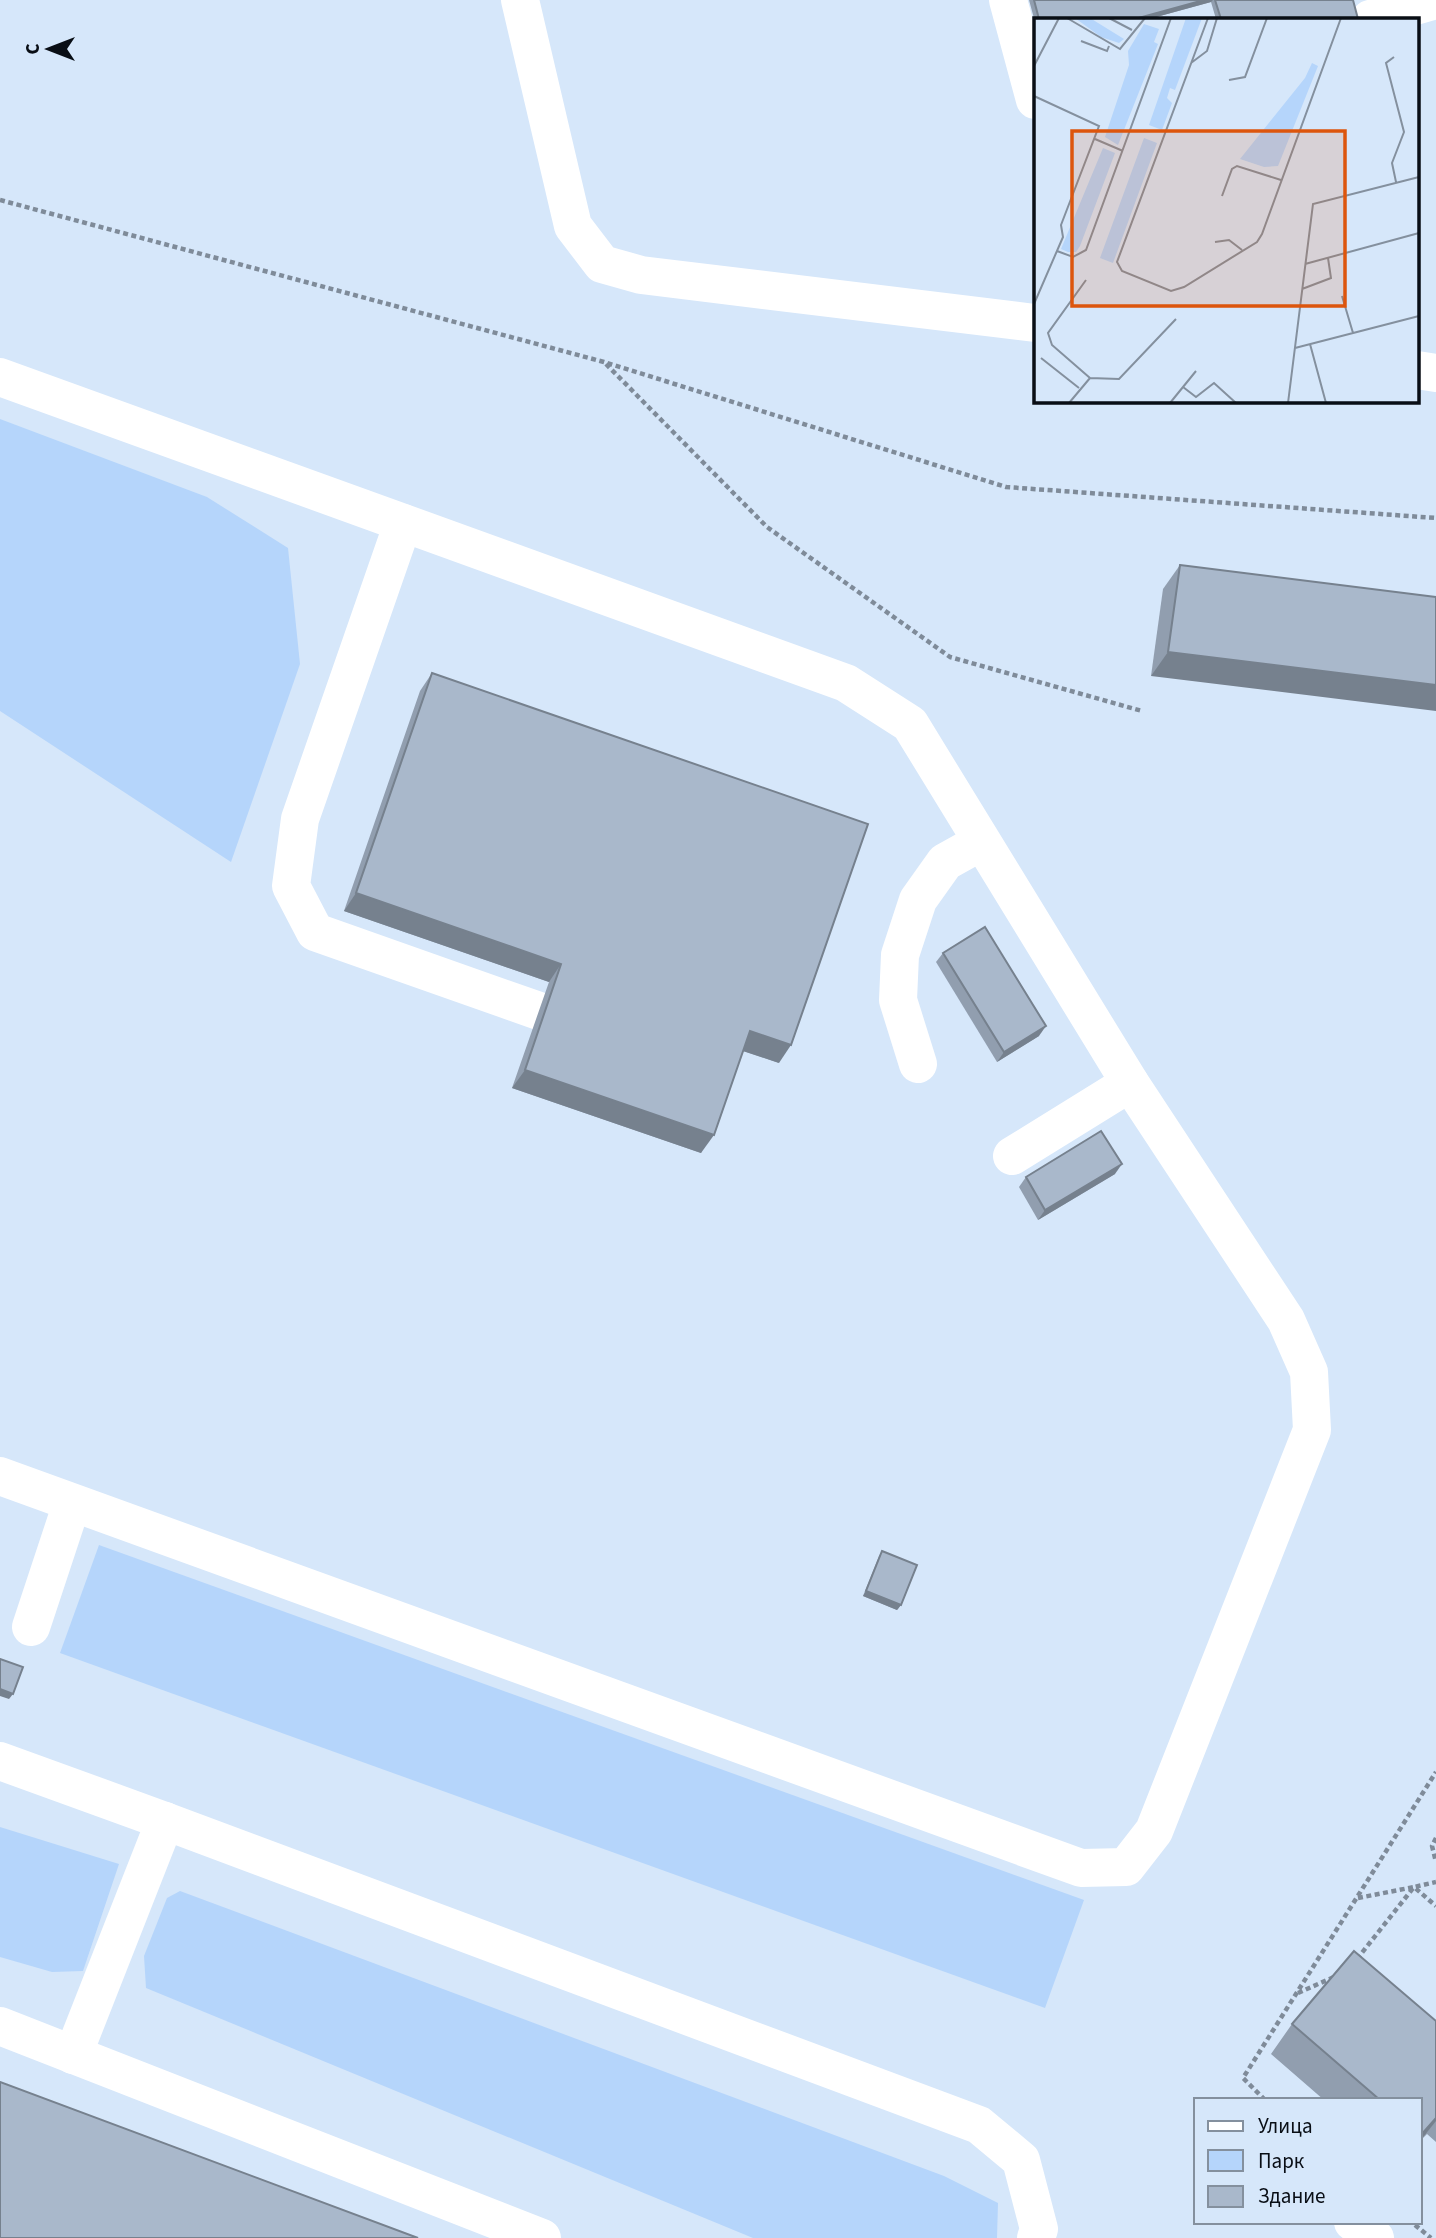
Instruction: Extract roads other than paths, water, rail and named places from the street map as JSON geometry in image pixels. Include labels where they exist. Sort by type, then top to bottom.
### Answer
[{"type":"lane","points":[[520,0],[573,226],[601,264],[641,275],[1034,323]]},
{"type":"lane","points":[[1008,0],[1034,96]]},
{"type":"lane","points":[[1374,18],[1436,1]]},
{"type":"lane","points":[[1418,370],[1436,373]]},
{"type":"lane","points":[[0,377],[846,683],[910,724],[1130,1083],[1286,1320],[1310,1372],[1312,1430],[1154,1831],[1126,1867],[1081,1868],[0,1476]]},
{"type":"lane","points":[[403,523],[299,819],[291,886],[315,932],[539,1012]]},
{"type":"lane","points":[[918,1064],[898,1000],[900,955],[918,900],[945,862],[982,842]]},
{"type":"lane","points":[[1012,1156],[1130,1083]]},
{"type":"lane","points":[[31,1627],[72,1503]]},
{"type":"lane","points":[[0,1761],[979,2124],[1021,2160],[1039,2229],[1036,2238]]},
{"type":"lane","points":[[73,2055],[165,1821]]},
{"type":"lane","points":[[0,2025],[542,2238]]},
{"type":"lane","points":[[1356,2224],[1375,2238]]}]
